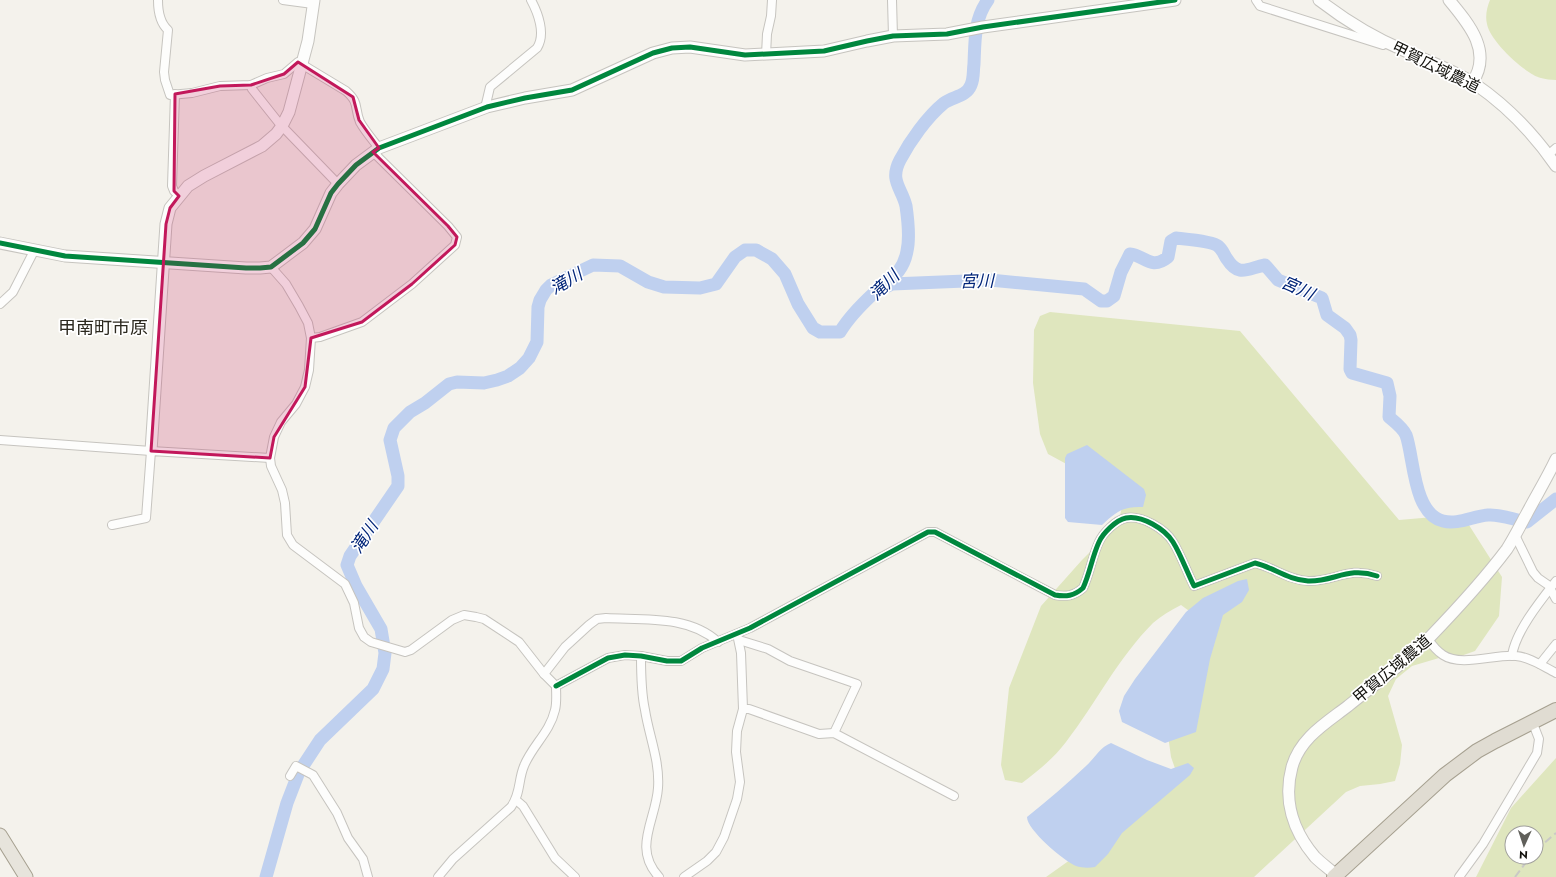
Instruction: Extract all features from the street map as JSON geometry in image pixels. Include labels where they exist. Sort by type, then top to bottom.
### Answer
[{"type":"highway","points":[[1336,876],[1445,775],[1477,751],[1532,721],[1556,710]]},
{"type":"main road","points":[[0,835],[26,877]]},
{"type":"street","points":[[158,0],[159,13],[165,27],[168,30],[164,80],[170,95],[192,93],[220,86],[251,85],[267,78],[284,74],[298,62],[346,91],[353,97],[356,102],[359,120],[376,150],[448,226],[456,237],[455,245],[412,284],[362,322],[320,337],[311,338]]},
{"type":"street","points":[[112,525],[146,518],[163,262],[166,224],[170,208],[188,186],[262,146],[276,134],[282,126],[289,112],[308,41],[314,2],[283,0]]},
{"type":"street","points":[[766,55],[767,34],[771,16],[772,0]]},
{"type":"street","points":[[892,0],[893,36]]},
{"type":"street","points":[[0,243],[65,256],[246,268],[271,267],[303,242],[315,229],[331,194],[338,184],[356,165],[376,150],[487,108],[525,98],[572,90],[653,53],[672,48],[690,47],[740,55],[766,55],[824,51],[893,36],[947,34],[1175,0]]},
{"type":"street","points":[[1256,0],[1260,6],[1403,50]]},
{"type":"street","name":"甲賀広域農道","points":[[1319,0],[1360,29],[1403,50],[1435,63],[1472,82],[1498,101],[1552,151],[1556,166]]},
{"type":"street","points":[[1449,0],[1459,12],[1476,39],[1481,56],[1479,72],[1472,82]]},
{"type":"street","points":[[487,108],[486,104],[490,87],[537,48],[540,43],[542,37],[535,1]]},
{"type":"street","points":[[251,85],[252,89],[282,126],[338,184]]},
{"type":"street","points":[[175,94],[172,186],[174,191],[179,196]]},
{"type":"street","points":[[0,304],[13,292],[34,251]]},
{"type":"street","points":[[271,267],[286,284],[299,306],[308,323],[311,338],[309,370],[305,387],[296,404],[281,422],[274,437],[270,458],[271,466],[282,490],[285,503],[287,534],[293,545],[345,584],[354,603],[359,628],[364,637],[371,642],[406,652],[411,650],[452,620],[464,615],[476,617],[484,619],[519,642],[544,674],[556,686],[556,710],[548,729],[533,750],[524,767],[516,800],[511,807],[453,859],[438,877]]},
{"type":"street","points":[[0,440],[270,458]]},
{"type":"street","name":"甲賀広域農道","points":[[1336,876],[1316,858],[1303,841],[1293,821],[1290,809],[1288,791],[1289,781],[1295,760],[1303,744],[1316,730],[1428,639],[1472,592],[1507,548],[1543,486],[1556,459]]},
{"type":"street","points":[[556,686],[608,658],[625,655],[641,656],[667,661],[681,661],[702,648],[738,637],[928,532],[935,532],[1055,595],[1062,597],[1070,596],[1083,588],[1099,541],[1117,522],[1126,518],[1144,520],[1166,534],[1173,542],[1194,586],[1255,563],[1288,576],[1308,581],[1358,572],[1377,576]]},
{"type":"street","points":[[1516,533],[1533,572],[1538,578],[1552,585],[1556,599]]},
{"type":"street","points":[[1512,656],[1512,650],[1524,625],[1552,585]]},
{"type":"street","points":[[544,674],[565,648],[597,619],[606,618],[672,622],[691,625],[712,636],[718,642]]},
{"type":"street","points":[[684,877],[716,852],[724,837],[737,799],[740,782],[736,752],[736,731],[743,710],[741,653],[738,637]]},
{"type":"street","points":[[738,637],[768,648],[790,661],[857,684],[834,733]]},
{"type":"street","points":[[1428,639],[1444,656],[1464,660],[1512,656],[1524,657],[1540,664],[1556,674]]},
{"type":"street","points":[[1540,664],[1556,644]]},
{"type":"street","points":[[641,656],[642,686],[645,710],[654,749],[658,787],[647,838],[647,857],[651,869],[659,877]]},
{"type":"street","points":[[743,710],[749,709],[819,734],[834,733],[954,796]]},
{"type":"street","points":[[1459,877],[1483,844],[1537,753],[1539,739],[1532,721]]},
{"type":"street","points":[[290,776],[296,766],[311,773],[337,813],[348,838],[363,859],[368,877]]},
{"type":"street","points":[[516,800],[523,806],[555,858],[575,877]]},
{"type":"highlighted area","points":[[298,62],[353,97],[359,120],[379,148],[373,152],[448,226],[457,237],[455,245],[412,284],[362,322],[311,338],[305,387],[274,437],[270,458],[151,451],[166,224],[170,208],[179,196],[174,191],[175,94],[220,86],[251,85],[284,74]]},
{"type":"green space","points":[[1490,0],[1556,0],[1556,80],[1550,80],[1534,75],[1518,64],[1501,48],[1494,39],[1487,24],[1486,18]]},
{"type":"green space","points":[[1050,312],[1240,331],[1399,520],[1445,516],[1467,522],[1502,577],[1499,616],[1475,651],[1458,657],[1439,658],[1412,666],[1396,679],[1388,696],[1402,745],[1400,764],[1395,781],[1360,786],[1346,792],[1254,877],[1046,877],[1177,784],[1177,774],[1171,757],[1168,735],[1192,613],[1181,605],[1156,620],[1140,637],[1118,666],[1077,727],[1051,759],[1022,783],[1005,780],[1001,765],[1009,688],[1041,606],[1082,560],[1118,524],[1122,507],[1083,473],[1048,454],[1040,434],[1033,383],[1034,330],[1040,316]]},
{"type":"green space","points":[[1556,758],[1556,877],[1476,877],[1511,808]]},
{"type":"water","points":[[1087,445],[1144,489],[1146,495],[1143,507],[1130,508],[1120,511],[1102,525],[1068,522],[1065,518],[1065,458],[1067,454]]},
{"type":"water","points":[[1247,579],[1249,590],[1242,602],[1223,615],[1210,659],[1196,732],[1165,743],[1122,722],[1119,711],[1124,696],[1135,679],[1186,612],[1203,598],[1238,581]]},
{"type":"water","points":[[1111,743],[1147,760],[1171,769],[1188,763],[1194,768],[1190,775],[1122,833],[1108,854],[1095,867],[1078,867],[1063,858],[1039,837],[1029,823],[1027,817],[1072,779],[1104,747]]},
{"type":"waterway","name":"滝川","points":[[266,877],[287,803],[299,772],[320,740],[373,689],[383,669],[385,653],[381,629],[356,586],[347,565],[350,556],[398,486],[398,476],[390,440],[394,428],[410,412],[425,403],[449,384],[457,382],[484,383],[508,376],[520,368],[529,358],[537,342],[538,307],[546,290],[551,285],[593,265],[620,266],[648,282],[664,287],[700,288],[716,284],[735,257],[745,250],[756,250],[772,259],[785,274],[798,304],[813,328],[820,332],[840,332],[847,321],[860,307],[899,271],[905,259],[908,246],[908,229],[906,206],[896,179],[897,167],[909,145],[931,115],[944,103],[963,94],[969,89],[973,77],[976,30],[983,7],[988,0]]},
{"type":"waterway","name":"宮川","points":[[884,288],[892,284],[990,280],[1084,289],[1101,301],[1107,301],[1114,296],[1121,272],[1130,254],[1157,263],[1168,257],[1171,241],[1176,238],[1198,240],[1215,244],[1220,248],[1231,265],[1236,268],[1244,270],[1265,265],[1278,280],[1322,298],[1327,315],[1345,328],[1350,335],[1350,369],[1352,373],[1387,383],[1390,396],[1389,417],[1405,432],[1420,497],[1426,508],[1433,516],[1449,522],[1493,515],[1527,522],[1556,499]]},
{"type":"railway","points":[[1544,843],[1556,833]]},
{"type":"railway","points":[[1515,877],[1524,865]]},
{"type":"cycle path","points":[[0,243],[65,256],[246,268],[271,267],[303,243],[315,229],[331,193],[338,184],[356,165],[379,148],[487,107],[525,98],[572,90],[653,53],[672,48],[690,47],[745,55],[824,51],[893,36],[947,34],[983,27],[1175,0]]},
{"type":"cycle path","points":[[556,686],[608,658],[625,655],[641,656],[667,661],[681,661],[702,648],[750,628],[928,532],[935,532],[1059,596],[1073,594],[1083,588],[1101,538],[1114,524],[1126,518],[1146,521],[1165,532],[1179,552],[1194,586],[1255,563],[1287,576],[1308,581],[1317,581],[1349,573],[1367,573],[1377,576]]},
{"type":"district","name":"甲南町市原","points":[[103,328]]}]
